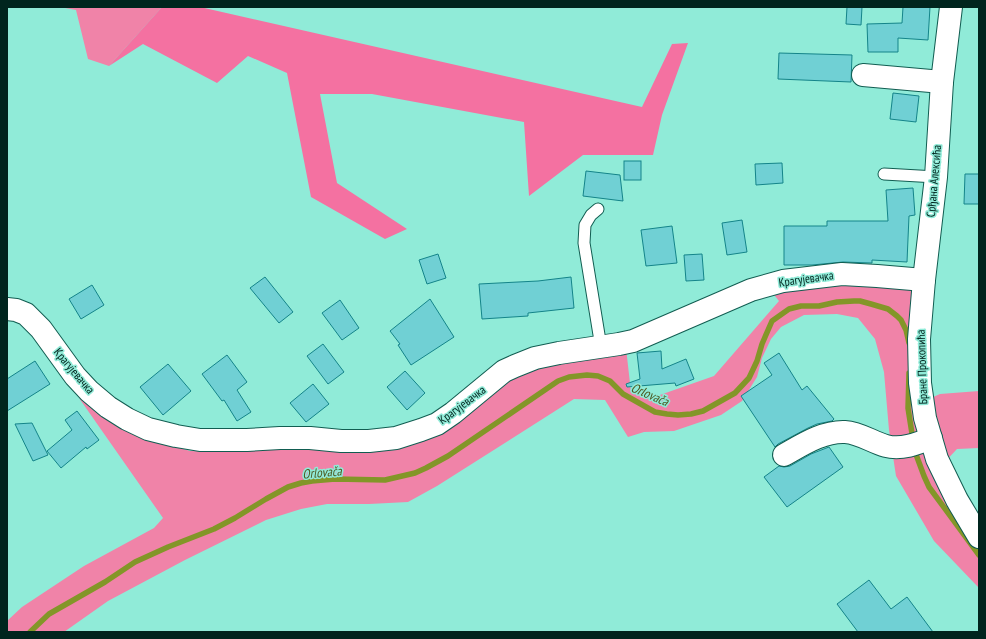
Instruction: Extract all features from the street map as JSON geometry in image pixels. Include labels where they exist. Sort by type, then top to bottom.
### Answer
[{"type":"street","name":"Срђана Алексића","points":[[924,280],[936,176],[942,82],[951,7]]},
{"type":"street","points":[[863,76],[942,82]]},
{"type":"street","name":"Крагујевачка","points":[[7,310],[16,310],[26,314],[41,329],[75,376],[89,391],[108,407],[127,419],[148,429],[200,440],[310,438],[341,441],[369,441],[396,438],[437,424],[453,413],[504,371],[534,358],[633,341],[751,290],[783,281],[842,274],[924,280]]},
{"type":"street","name":"Бране Прокопића","points":[[924,280],[919,339],[920,382],[925,418],[916,443],[937,459],[957,500],[979,537]]},
{"type":"street","points":[[784,455],[816,438],[843,432],[856,434],[886,446],[916,443]]},
{"type":"lane","points":[[884,174],[936,176]]},
{"type":"lane","points":[[598,209],[591,215],[585,225],[584,243],[601,347]]},
{"type":"shaded area","points":[[60,7],[162,7],[109,66],[88,59],[76,10]]},
{"type":"shaded area","points":[[162,7],[200,7],[642,107],[672,44],[688,43],[662,115],[653,155],[583,155],[529,196],[524,122],[372,94],[320,94],[337,183],[407,229],[385,239],[311,197],[287,73],[248,56],[217,83],[143,44],[109,66]]},
{"type":"shaded area","points":[[799,284],[926,289],[924,401],[940,394],[979,391],[979,448],[957,449],[940,467],[979,539],[979,588],[934,541],[896,476],[889,430],[884,372],[875,339],[858,318],[837,314],[804,315],[781,327],[771,339],[762,358],[757,377],[742,401],[721,415],[674,431],[644,432],[628,437],[605,400],[574,399],[437,486],[408,502],[327,504],[301,509],[266,520],[185,560],[108,601],[64,632],[7,632],[7,621],[22,607],[84,566],[154,528],[163,518],[79,398],[133,434],[190,451],[242,452],[285,445],[317,444],[349,453],[395,450],[429,438],[515,373],[626,348],[631,392],[657,396],[714,376],[779,301],[771,291]]},
{"type":"building","points":[[847,7],[862,7],[861,25],[846,24]]},
{"type":"building","points":[[903,7],[930,7],[928,40],[898,38],[898,52],[868,52],[867,24],[902,23]]},
{"type":"building","points":[[779,53],[852,55],[851,82],[778,79]]},
{"type":"building","points":[[893,93],[919,96],[916,122],[890,119]]},
{"type":"building","points":[[624,161],[641,161],[641,180],[624,180]]},
{"type":"building","points":[[782,163],[783,183],[756,185],[755,164]]},
{"type":"building","points":[[586,171],[620,175],[623,201],[583,196]]},
{"type":"building","points":[[965,174],[979,174],[979,204],[964,204]]},
{"type":"building","points":[[913,188],[915,215],[909,216],[907,262],[872,260],[872,263],[843,262],[812,265],[784,265],[784,226],[827,226],[827,221],[888,221],[886,190]]},
{"type":"building","points":[[742,220],[747,252],[727,255],[722,223]]},
{"type":"building","points":[[672,226],[677,263],[646,266],[641,230]]},
{"type":"building","points":[[438,254],[446,278],[427,284],[419,260]]},
{"type":"building","points":[[702,254],[704,280],[686,281],[684,255]]},
{"type":"building","points":[[265,277],[293,312],[279,323],[250,288]]},
{"type":"building","points":[[571,277],[574,308],[528,313],[528,316],[482,319],[479,284],[538,281]]},
{"type":"building","points":[[92,285],[104,305],[81,319],[69,299]]},
{"type":"building","points":[[430,299],[454,337],[411,365],[398,345],[400,344],[390,331]]},
{"type":"building","points":[[340,300],[359,328],[342,340],[322,313]]},
{"type":"building","points":[[323,344],[344,372],[328,384],[307,356]]},
{"type":"building","points":[[661,351],[662,369],[686,359],[694,379],[676,386],[675,383],[627,387],[626,384],[640,379],[637,353]]},
{"type":"building","points":[[779,353],[802,390],[807,386],[834,419],[832,421],[817,424],[808,428],[775,447],[741,396],[772,375],[764,363]]},
{"type":"building","points":[[227,355],[247,382],[237,390],[251,412],[237,421],[224,400],[222,401],[202,374]]},
{"type":"building","points":[[35,361],[50,384],[7,411],[7,379]]},
{"type":"building","points":[[168,364],[191,391],[163,415],[140,387]]},
{"type":"building","points":[[405,371],[425,393],[407,410],[387,387]]},
{"type":"building","points":[[313,384],[329,404],[306,422],[290,403]]},
{"type":"building","points":[[77,411],[99,440],[87,449],[86,447],[61,468],[47,451],[72,430],[65,420]]},
{"type":"building","points":[[32,423],[48,455],[33,461],[15,424]]},
{"type":"building","points":[[829,447],[843,467],[787,507],[764,477],[779,466],[790,466],[811,454]]},
{"type":"building","points":[[869,580],[891,609],[907,597],[933,632],[858,632],[837,604]]},
{"type":"waterway","name":"Orlovača","points":[[30,632],[49,614],[105,582],[135,562],[214,529],[288,487],[312,481],[335,479],[385,480],[415,473],[426,468],[448,456],[558,381],[569,377],[587,375],[598,376],[610,381],[623,394],[655,412],[678,415],[691,414],[703,411],[735,393],[749,378],[772,321],[789,309],[801,306],[819,306],[837,302],[860,301],[871,304],[888,309],[901,320],[906,330],[909,343]]},
{"type":"waterway","name":"Orlovača","points":[[909,373],[908,408],[913,440]]},
{"type":"waterway","name":"Orlovača","points":[[914,449],[929,487],[979,555]]}]
